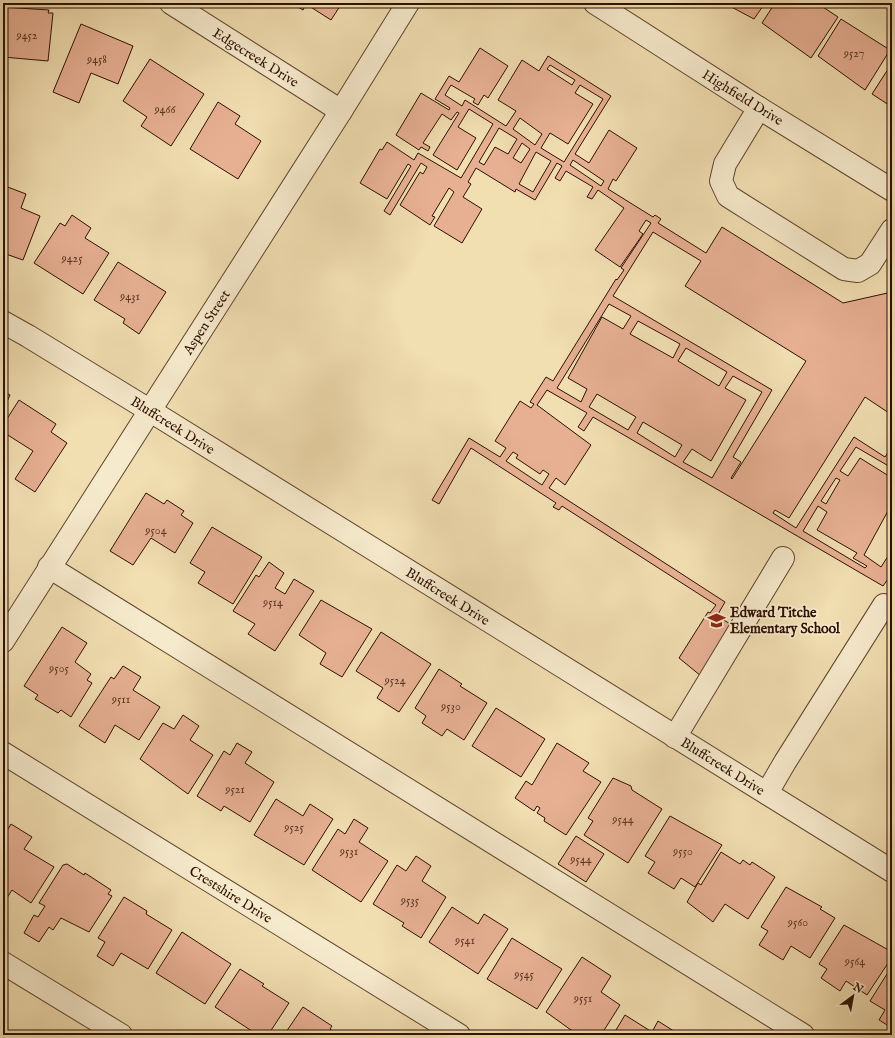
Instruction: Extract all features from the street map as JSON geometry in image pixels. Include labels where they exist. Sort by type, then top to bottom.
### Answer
[{"type":"street","name":"Edgecreek Drive","points":[[171,3],[342,111]]},
{"type":"street","name":"Aspen Street","points":[[3,641],[149,410],[342,111],[408,3]]},
{"type":"street","name":"Highfield Drive","points":[[595,3],[892,190]]},
{"type":"street","points":[[760,108],[725,164],[721,181],[728,196],[844,269],[858,271],[870,264],[892,230]]},
{"type":"street","name":"Bluffcreek Drive","points":[[3,322],[149,410],[892,871]]},
{"type":"street","points":[[676,737],[783,558]]},
{"type":"street","points":[[49,567],[803,1035]]},
{"type":"street","points":[[767,793],[884,606]]},
{"type":"street","name":"Crestshire Drive","points":[[3,753],[459,1035]]},
{"type":"street","points":[[3,963],[120,1035]]},
{"type":"building","points":[[291,3],[342,3],[331,20],[306,4],[303,10]]},
{"type":"building","points":[[724,3],[765,3],[754,19]]},
{"type":"building","points":[[775,3],[817,3],[838,17],[811,58],[762,23]]},
{"type":"building","points":[[3,7],[49,10],[48,13],[53,13],[48,61],[3,57]]},
{"type":"building","points":[[841,19],[890,50],[865,90],[818,56]]},
{"type":"building","points":[[81,24],[133,46],[118,84],[91,73],[79,103],[53,92]]},
{"type":"building","points":[[480,48],[508,66],[488,98],[484,95],[478,105],[473,102],[475,99],[451,85],[445,95],[462,106],[465,100],[506,126],[516,111],[498,100],[522,60],[539,71],[548,56],[611,96],[575,154],[589,163],[609,130],[637,148],[616,181],[613,179],[608,189],[653,217],[655,215],[661,219],[658,223],[706,253],[722,227],[843,303],[892,292],[892,415],[865,397],[789,518],[775,510],[773,513],[796,528],[854,437],[885,457],[892,446],[892,468],[856,447],[840,471],[848,476],[860,458],[892,478],[892,494],[888,500],[892,502],[892,511],[889,509],[864,555],[881,567],[892,550],[892,564],[887,571],[892,574],[892,582],[888,579],[883,586],[593,417],[584,431],[578,427],[587,413],[547,390],[537,405],[591,445],[565,485],[556,478],[549,488],[725,602],[717,616],[732,625],[701,676],[679,658],[708,612],[710,613],[716,605],[562,506],[559,510],[553,507],[556,503],[471,448],[439,504],[432,500],[469,438],[500,457],[506,448],[495,441],[520,401],[531,408],[534,404],[530,402],[546,377],[553,381],[616,279],[617,280],[624,270],[621,268],[651,223],[646,220],[639,231],[643,234],[620,267],[595,250],[624,208],[598,190],[592,199],[587,197],[593,187],[566,171],[560,181],[555,178],[562,166],[557,163],[535,200],[516,189],[515,192],[476,168],[468,182],[471,184],[463,197],[482,209],[462,243],[434,226],[454,192],[449,188],[432,216],[435,217],[430,225],[400,205],[420,172],[423,174],[427,167],[421,163],[390,215],[384,211],[411,166],[408,164],[387,199],[360,183],[380,149],[382,150],[387,142],[414,160],[418,153],[461,178],[493,124],[469,109],[458,127],[476,138],[457,170],[433,155],[459,113],[457,112],[451,120],[442,114],[423,143],[430,147],[428,151],[421,147],[419,150],[396,135],[421,93],[449,110],[450,108],[435,99],[449,76],[459,82]],"holes":[[[550,65],[575,80],[572,85],[547,69]],[[580,85],[603,99],[564,162],[541,148],[550,133],[568,144],[593,104],[575,93]],[[520,118],[542,134],[535,145],[513,129]],[[499,128],[517,139],[508,154],[495,147],[484,165],[479,162]],[[522,143],[530,149],[521,163],[513,158]],[[536,152],[551,161],[533,192],[519,184]],[[573,160],[604,181],[601,186],[570,165]],[[653,232],[701,261],[685,286],[806,361],[732,479],[731,478],[741,462],[733,457],[772,390],[613,296]],[[609,304],[631,316],[623,329],[602,317],[568,378],[587,389],[581,402],[557,388]],[[638,321],[680,344],[673,358],[630,334]],[[686,348],[727,372],[719,386],[678,361]],[[733,376],[762,392],[712,478],[683,462],[692,449],[711,461],[746,400],[725,388]],[[597,394],[636,417],[628,430],[589,407]],[[643,422],[682,445],[675,457],[637,433]],[[513,452],[518,455],[516,458],[540,474],[543,470],[549,474],[542,485],[506,461]],[[836,478],[840,480],[826,504],[821,501]],[[818,506],[827,512],[817,530],[857,553],[853,558],[867,566],[865,568],[803,531]]]},
{"type":"building","points":[[150,59],[204,94],[171,146],[141,126],[147,117],[123,101]]},
{"type":"building","points":[[892,63],[892,107],[872,94]]},
{"type":"building","points":[[218,102],[240,116],[235,124],[261,141],[238,179],[190,149]]},
{"type":"building","points":[[5,186],[26,194],[21,208],[40,216],[23,260],[3,253],[3,191]]},
{"type":"building","points":[[72,215],[91,228],[85,238],[109,253],[83,294],[34,263],[60,223],[65,226]]},
{"type":"building","points":[[118,262],[166,292],[139,334],[123,323],[125,319],[94,300]]},
{"type":"building","points":[[3,391],[10,395],[3,410]]},
{"type":"building","points":[[19,400],[56,424],[51,432],[67,443],[35,492],[15,479],[33,451],[3,432],[3,425]]},
{"type":"building","points":[[146,493],[164,504],[167,500],[184,511],[181,515],[193,523],[175,553],[151,538],[133,565],[110,551]]},
{"type":"building","points":[[212,527],[262,557],[233,604],[198,583],[205,572],[190,563]]},
{"type":"building","points":[[269,562],[284,573],[275,588],[285,594],[294,579],[314,591],[275,651],[248,634],[255,624],[233,611],[256,575],[259,577]]},
{"type":"building","points":[[321,600],[372,629],[342,677],[320,664],[326,653],[299,635]]},
{"type":"building","points":[[62,627],[87,643],[75,662],[91,674],[87,680],[92,683],[71,717],[61,710],[58,713],[35,699],[38,695],[24,686]]},
{"type":"building","points":[[381,632],[431,664],[399,712],[377,698],[383,688],[356,671]]},
{"type":"building","points":[[123,666],[141,677],[133,690],[160,707],[139,740],[115,725],[105,743],[79,726],[111,677],[114,679]]},
{"type":"building","points":[[439,669],[462,684],[460,686],[487,703],[464,740],[447,729],[442,736],[422,723],[426,716],[415,708]]},
{"type":"building","points":[[496,708],[545,739],[521,777],[472,746]]},
{"type":"building","points":[[183,715],[199,726],[190,740],[213,755],[188,794],[140,759],[163,723],[174,729]]},
{"type":"building","points":[[237,743],[252,752],[245,763],[274,782],[250,822],[224,806],[221,811],[197,796],[224,751],[230,755]]},
{"type":"building","points":[[557,743],[589,763],[583,771],[601,782],[566,835],[544,821],[545,818],[537,813],[540,808],[537,806],[534,811],[515,798],[526,781],[532,785]]},
{"type":"building","points":[[613,778],[631,786],[632,790],[662,809],[628,863],[584,835],[593,821],[588,818]]},
{"type":"building","points":[[276,799],[303,816],[310,804],[333,819],[304,865],[254,835]]},
{"type":"building","points":[[670,816],[722,845],[695,887],[681,878],[674,889],[648,873],[655,862],[645,856]]},
{"type":"building","points":[[354,819],[368,828],[359,842],[388,861],[361,902],[312,870],[338,829],[345,834]]},
{"type":"building","points":[[11,824],[32,837],[24,849],[54,867],[31,903],[12,890],[3,904],[3,837]]},
{"type":"building","points":[[576,836],[604,854],[586,882],[558,864]]},
{"type":"building","points":[[721,852],[740,864],[743,860],[750,865],[752,862],[775,877],[748,919],[725,904],[713,922],[687,902],[698,883],[701,885]]},
{"type":"building","points":[[416,856],[431,866],[422,881],[446,897],[421,938],[402,926],[404,923],[373,904],[397,865],[406,871]]},
{"type":"building","points":[[67,864],[84,875],[85,873],[111,890],[108,894],[112,896],[89,932],[61,918],[53,930],[49,927],[39,942],[24,933],[34,915],[38,917],[45,906],[39,903],[63,865]]},
{"type":"building","points":[[786,887],[822,907],[820,909],[835,918],[810,958],[791,946],[783,960],[759,945],[768,931],[761,927]]},
{"type":"building","points":[[124,897],[147,911],[146,914],[172,930],[148,969],[121,953],[113,966],[97,956],[105,942],[98,938]]},
{"type":"building","points":[[452,907],[478,924],[484,914],[508,929],[478,974],[429,942]]},
{"type":"building","points":[[844,925],[892,952],[892,957],[867,995],[846,981],[840,991],[821,978],[827,969],[819,964]]},
{"type":"building","points":[[182,932],[231,964],[205,1004],[156,973]]},
{"type":"building","points":[[512,938],[562,969],[537,1009],[487,979]]},
{"type":"building","points":[[582,957],[611,976],[601,992],[620,1005],[601,1035],[578,1035],[546,1012]]},
{"type":"building","points":[[892,966],[892,1028],[879,1020],[885,1010],[870,1001]]},
{"type":"building","points":[[240,969],[264,984],[262,986],[289,1003],[268,1035],[258,1035],[215,1007]]},
{"type":"building","points":[[303,1007],[332,1026],[330,1029],[338,1035],[284,1035]]},
{"type":"building","points":[[625,1015],[652,1032],[658,1021],[680,1035],[613,1035]]},
{"type":"place","name":"Edward Titche Elementary School","points":[[717,620]]}]
